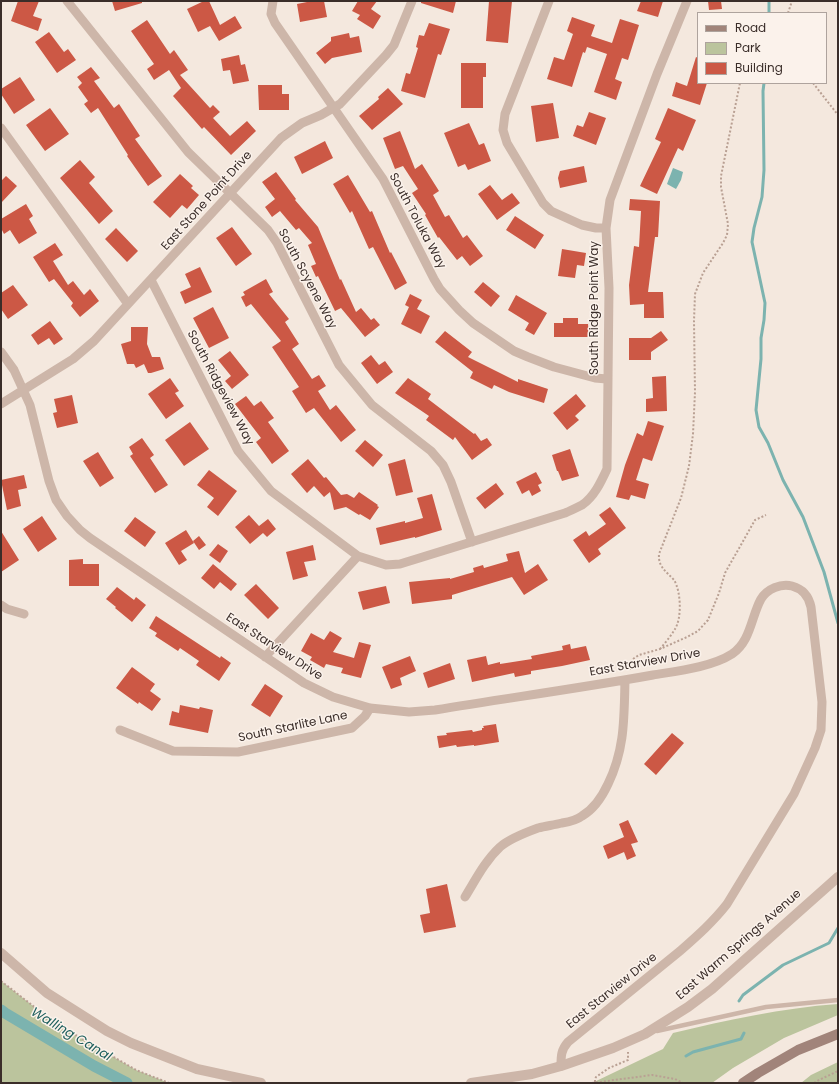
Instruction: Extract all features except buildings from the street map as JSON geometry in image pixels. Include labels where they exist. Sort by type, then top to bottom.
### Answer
[{"type":"main road","points":[[743,1083],[798,1050],[838,1034]]},
{"type":"street","name":"South Scyene Way","points":[[67,1],[188,152],[268,230],[277,243],[339,365],[372,405],[431,451],[443,465],[451,482],[472,542]]},
{"type":"street","name":"South Toluka Way","points":[[273,1],[271,14],[275,23],[383,179],[440,289],[472,323],[514,351],[554,367],[595,378],[607,379]]},
{"type":"street","name":"East Stone Point Drive","points":[[1,404],[72,359],[94,341],[281,138],[302,123],[333,108],[345,98],[394,45],[412,1]]},
{"type":"street","points":[[549,1],[505,114],[503,130],[507,143],[543,203],[551,211],[582,225],[596,228],[606,228]]},
{"type":"street","name":"South Ridge Point Way","points":[[472,542],[565,514],[583,504],[594,493],[601,483],[607,469],[609,288],[606,228],[610,200],[657,74],[687,1]]},
{"type":"street","points":[[1,128],[128,304]]},
{"type":"street","name":"South Ridgeview Way","points":[[151,280],[238,451],[271,491],[358,556],[386,565],[400,564],[472,542]]},
{"type":"street","name":"East Starview Drive","points":[[1,352],[14,370],[30,405],[51,488],[56,500],[67,516],[80,530],[264,657],[304,683],[333,697],[370,708],[409,712],[435,710],[628,680],[694,667],[715,662],[732,654],[743,644],[760,600],[765,593],[776,587],[791,586],[806,594],[810,600],[822,702],[821,730],[815,748],[794,794],[720,913],[680,951],[568,1042],[562,1050],[561,1066]]},
{"type":"street","points":[[264,657],[358,556]]},
{"type":"street","points":[[1,605],[7,609],[24,614]]},
{"type":"street","points":[[466,897],[486,863],[501,846],[518,836],[538,828],[561,824],[581,817],[593,808],[604,792],[613,774],[620,752],[628,680]]},
{"type":"street","name":"South Starlite Lane","points":[[120,730],[172,751],[238,752],[352,728],[365,716],[370,708]]},
{"type":"street","name":"East Warm Springs Avenue","points":[[471,1083],[532,1074],[561,1066],[613,1048],[645,1034],[688,1007],[712,989],[838,877]]},
{"type":"street","points":[[1,953],[47,993],[113,1034],[131,1043],[197,1068],[261,1083]]},
{"type":"lane","points":[[645,1034],[766,1007],[838,1000]]},
{"type":"path","points":[[788,12],[792,1]]},
{"type":"path","points":[[660,649],[676,628],[679,616],[679,597],[678,587],[660,565],[658,554],[681,498],[689,466],[693,434],[695,392],[695,294],[703,273],[723,243],[726,235],[728,224],[721,187],[721,176],[740,84]]},
{"type":"path","points":[[814,84],[838,115]]},
{"type":"path","points":[[628,680],[630,664],[633,659],[687,638],[698,631],[708,620],[725,572],[755,520],[766,515]]},
{"type":"path","points":[[1,981],[55,1023],[136,1070],[169,1083]]},
{"type":"path","points":[[596,1082],[596,1077],[609,1068],[628,1060],[626,1047]]},
{"type":"path","points":[[814,1083],[838,1071]]},
{"type":"path","points":[[592,1083],[652,1075],[675,1079],[683,1083]]},
{"type":"green space","points":[[1,981],[55,1023],[136,1070],[169,1083],[1,1083]]},
{"type":"green space","points":[[838,1004],[838,1015],[784,1038],[733,1068],[712,1083],[592,1083],[663,1049],[673,1033],[755,1015],[796,1008]]},
{"type":"green space","points":[[838,1062],[838,1083],[801,1083],[811,1075]]},
{"type":"water","points":[[673,168],[683,172],[676,189],[667,184]]},
{"type":"waterway","points":[[769,1],[769,12]]},
{"type":"waterway","points":[[764,84],[764,170],[762,197],[752,242],[765,303],[756,410],[759,427],[768,443],[783,480],[803,517],[824,572],[838,623]]},
{"type":"waterway","points":[[739,1001],[743,995],[783,965],[829,943],[838,928]]},
{"type":"waterway","name":"Walling Canal","points":[[1,1010],[94,1066],[127,1083]]},
{"type":"waterway","name":"Walling Canal","points":[[1,1012],[5,1013]]},
{"type":"waterway","points":[[686,1056],[693,1052],[741,1039],[744,1033]]}]
